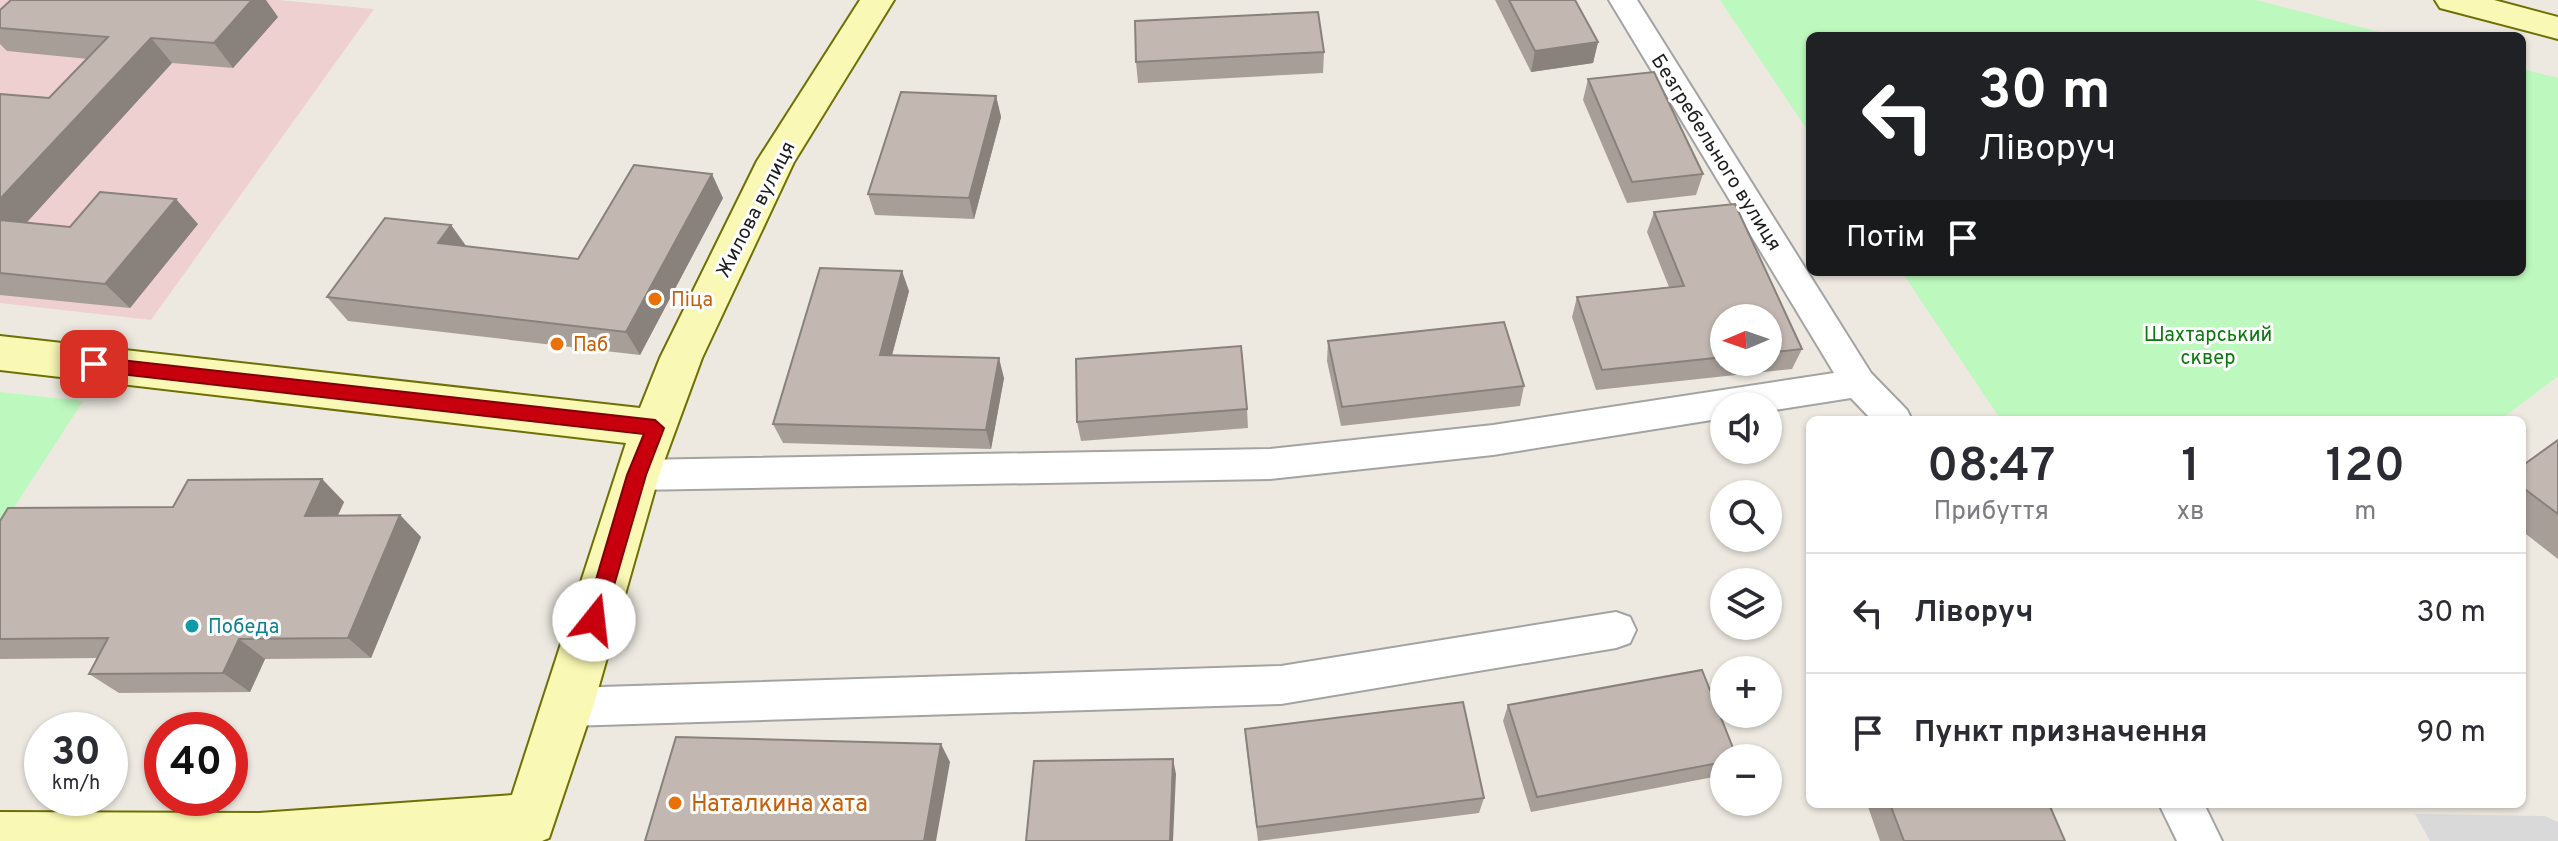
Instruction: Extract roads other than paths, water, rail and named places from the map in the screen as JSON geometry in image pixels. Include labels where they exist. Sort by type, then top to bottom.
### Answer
[{"type":"street","name":"Жилова вулиця","points":[[528,831],[636,475],[681,358],[776,161],[877,0]]},
{"type":"street","name":"Безгребельного вулиця","points":[[1623,0],[1859,383],[1890,416]]},
{"type":"street","points":[[2452,0],[2552,18]]},
{"type":"street","points":[[0,353],[655,428]]},
{"type":"street","points":[[636,475],[1270,464],[1493,440],[1859,383]]},
{"type":"street","points":[[568,707],[1281,685],[1616,630]]},
{"type":"street","points":[[2183,808],[2200,841]]},
{"type":"street","points":[[0,838],[259,839],[528,831]]},
{"type":"place","name":"Піца","points":[[655,299]]},
{"type":"place","name":"Паб","points":[[557,344]]},
{"type":"place","name":"Победа","points":[[192,626]]},
{"type":"place","name":"Наталкина хата","points":[[675,803]]},
{"type":"park label","name":"Шахтарський сквер","points":[[2208,346]]}]
